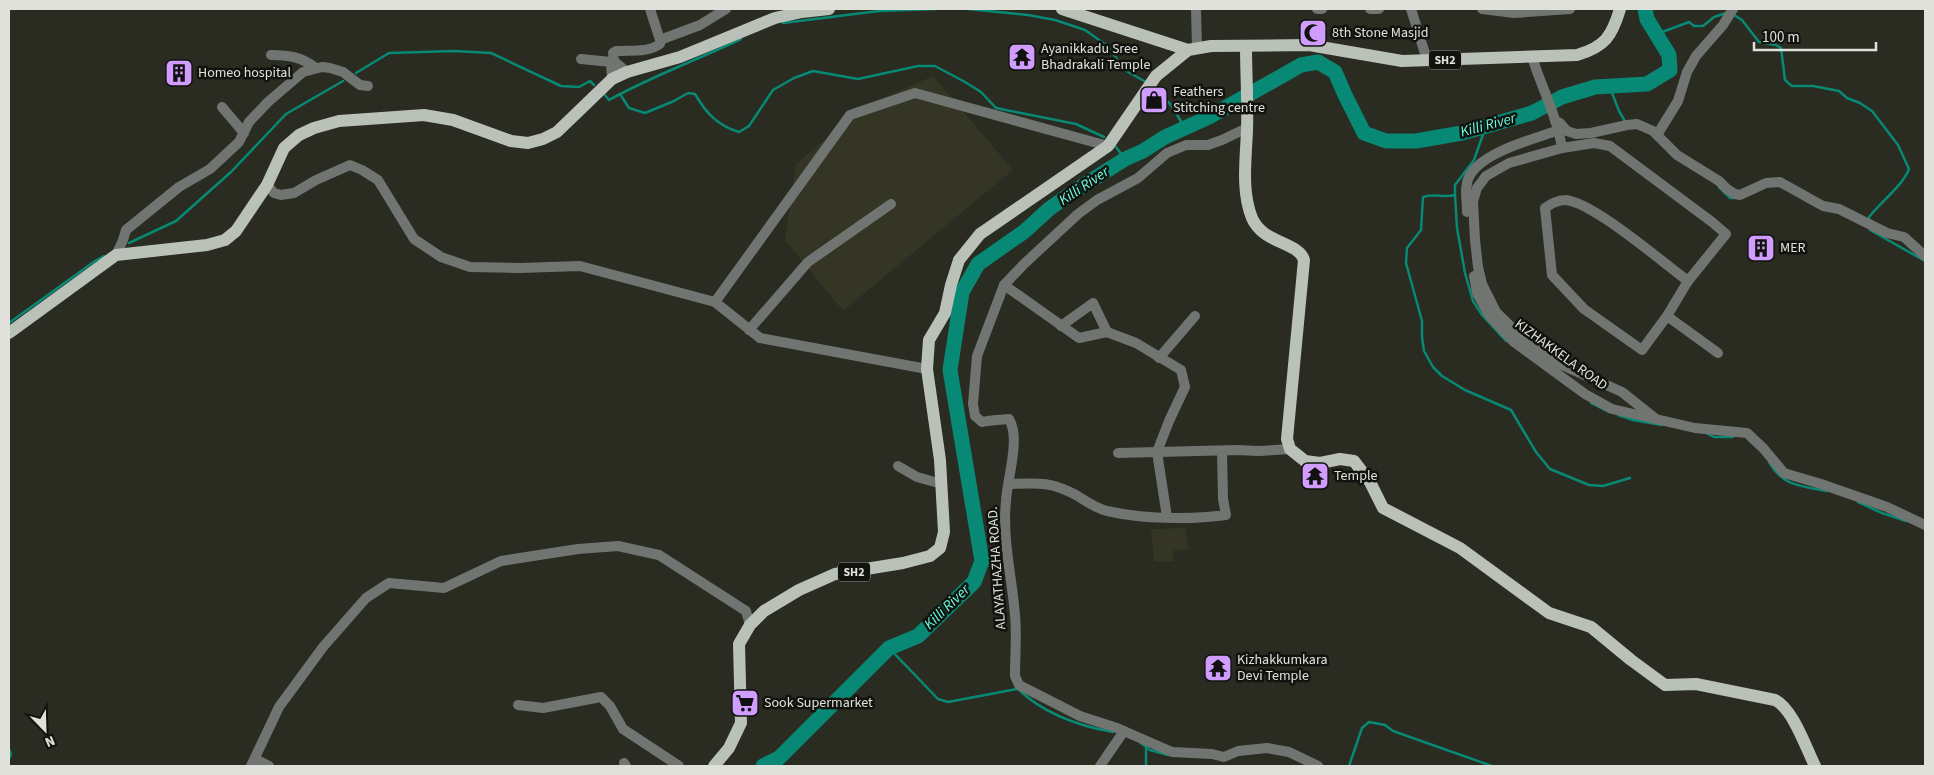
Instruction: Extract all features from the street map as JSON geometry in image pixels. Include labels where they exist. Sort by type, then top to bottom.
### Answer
[{"type":"main road","points":[[9,333],[116,255],[207,245],[225,240],[236,231],[267,185],[284,148],[299,135],[314,128],[339,121],[424,115],[453,120],[511,141],[528,143],[543,139],[557,132],[612,79],[627,72],[680,57],[775,18],[829,9]]},
{"type":"main road","points":[[1062,9],[1192,49]]},
{"type":"main road","name":"SH2","points":[[714,766],[729,748],[742,723],[739,644],[750,625],[764,611],[798,590],[834,574],[903,563],[936,553],[940,548],[944,532],[942,484],[928,369],[929,340],[945,312],[950,286],[959,260],[980,234],[1108,146],[1156,76],[1192,49],[1211,46],[1309,45],[1402,61],[1577,55],[1592,51],[1603,44],[1613,31],[1620,9]]},
{"type":"main road","points":[[1246,46],[1247,128],[1245,177],[1252,219],[1267,236],[1296,249],[1302,254],[1304,260],[1287,439],[1290,449],[1305,461],[1320,463],[1340,458],[1354,461],[1370,482],[1383,508],[1460,548],[1549,613],[1591,627],[1665,685],[1696,684],[1775,700],[1781,703],[1793,721],[1816,766]]},
{"type":"street","points":[[627,72],[614,61],[613,53],[646,50],[660,44],[650,9]]},
{"type":"street","points":[[660,40],[700,25],[726,9]]},
{"type":"street","points":[[1192,49],[1196,9]]},
{"type":"street","points":[[1317,9],[1322,9]]},
{"type":"street","points":[[1370,9],[1379,9]]},
{"type":"street","points":[[1411,9],[1427,60]]},
{"type":"street","points":[[1482,9],[1514,13],[1570,9]]},
{"type":"street","points":[[1657,135],[1678,101],[1687,72],[1696,56],[1730,13]]},
{"type":"street","points":[[271,55],[290,55],[304,59],[316,68]]},
{"type":"street","points":[[1532,57],[1556,122],[1562,148]]},
{"type":"street","points":[[581,59],[611,62],[612,79]]},
{"type":"street","points":[[116,255],[124,240],[126,230],[179,187],[210,169],[239,142],[249,122],[288,83],[303,72],[316,68],[336,69],[360,85],[368,86]]},
{"type":"street","points":[[715,302],[850,115],[915,93],[1108,146]]},
{"type":"street","points":[[222,107],[244,133]]},
{"type":"street","points":[[1556,122],[1560,123],[1567,131],[1576,134],[1637,124],[1653,131],[1677,155],[1719,181],[1735,194],[1740,195],[1766,183],[1780,182],[1823,206],[1839,209],[1887,233],[1904,237],[1925,256]]},
{"type":"street","name":"KIZHAKKELA ROAD","points":[[1556,122],[1495,154],[1475,168],[1468,179],[1466,192],[1468,244],[1477,293],[1489,315],[1514,342],[1585,394],[1612,409],[1695,428],[1746,433],[1763,448],[1784,473],[1887,507],[1925,525]]},
{"type":"street","name":"ALAYATHAZHA ROAD.","points":[[1247,128],[1208,145],[1186,145],[1167,152],[1138,178],[1097,200],[1078,214],[1040,247],[1004,285],[977,356],[973,404],[976,416],[982,422],[990,420],[997,422],[1008,419],[1014,428],[1006,515],[1008,561],[1015,615],[1015,676],[1017,683],[1022,688],[1045,697],[1080,716],[1124,731],[1146,742],[1178,753],[1200,753],[1224,757],[1238,751],[1267,748],[1289,752],[1318,766]]},
{"type":"street","name":"KIZHAKKELA ROAD","points":[[1656,419],[1622,392],[1552,361],[1530,344],[1496,312],[1482,284],[1475,240],[1473,201],[1477,188],[1486,176],[1509,163],[1562,148],[1594,143],[1610,146],[1726,234],[1688,281]]},
{"type":"street","points":[[267,185],[274,193],[281,195],[294,193],[316,180],[350,166],[362,170],[378,180],[414,239],[441,256],[470,267],[580,266],[715,302],[760,338],[928,369]]},
{"type":"street","points":[[1566,200],[1586,207],[1604,218],[1688,281],[1667,316],[1642,350],[1584,309],[1552,275],[1545,208],[1554,202],[1566,200]]},
{"type":"street","points":[[749,330],[808,262],[891,204]]},
{"type":"street","points":[[1004,285],[1079,338],[1107,332],[1136,343],[1181,370],[1185,387],[1157,452],[1167,517]]},
{"type":"street","points":[[1061,326],[1093,303],[1107,332]]},
{"type":"street","points":[[1160,358],[1195,316]]},
{"type":"street","points":[[1667,316],[1718,353]]},
{"type":"street","points":[[1118,453],[1222,450],[1259,452],[1290,449]]},
{"type":"street","points":[[1009,484],[1044,483],[1058,486],[1093,506],[1135,515],[1202,517],[1226,515],[1223,499],[1222,450]]},
{"type":"street","points":[[898,466],[917,477],[942,484]]},
{"type":"street","points":[[269,766],[253,762],[279,707],[323,647],[366,598],[389,583],[444,588],[501,560],[578,549],[618,546],[659,555],[746,611],[750,625]]},
{"type":"street","points":[[518,705],[543,708],[602,697],[610,706],[623,728],[679,766]]},
{"type":"street","points":[[1100,766],[1124,731]]},
{"type":"shaded area","points":[[933,76],[1013,170],[843,311],[785,240],[796,164],[865,106]]},
{"type":"shaded area","points":[[1186,528],[1188,549],[1173,551],[1173,561],[1154,562],[1151,529]]},
{"type":"waterway","points":[[783,23],[879,11],[936,9]]},
{"type":"waterway","points":[[968,9],[1028,15],[1055,20],[1085,30],[1109,47],[1123,69],[1144,81]]},
{"type":"waterway","name":"Killi River","points":[[763,766],[779,758],[889,648],[918,636],[974,582],[982,561],[950,370],[962,292],[978,264],[1025,231],[1049,209],[1125,159],[1143,151],[1165,137],[1209,117],[1301,65],[1318,62],[1335,72],[1364,133],[1386,141],[1416,141],[1462,133],[1532,113],[1562,97],[1595,87],[1647,84],[1670,70],[1669,55],[1647,19],[1645,9]]},
{"type":"waterway","points":[[1657,34],[1689,22],[1694,26],[1703,26],[1714,17],[1726,13]]},
{"type":"waterway","points":[[1734,15],[1742,20],[1759,42],[1776,45],[1781,48],[1785,80],[1792,86],[1813,86],[1839,91],[1847,98],[1860,103],[1872,111],[1898,145],[1909,169],[1902,181],[1869,217],[1869,220]]},
{"type":"waterway","points":[[605,95],[609,100],[642,83],[741,39]]},
{"type":"waterway","points":[[356,73],[389,53],[454,51],[491,53],[561,86],[579,87],[590,81],[594,85]]},
{"type":"waterway","points":[[620,94],[629,108],[645,113],[688,93],[695,94],[713,118],[739,132],[749,126],[773,90],[794,78],[813,71],[858,79],[918,66],[935,66],[981,92],[996,108],[1076,124],[1104,137]]},
{"type":"waterway","points":[[129,243],[176,221],[231,172],[286,114],[343,81]]},
{"type":"waterway","points":[[1609,85],[1626,123]]},
{"type":"waterway","points":[[1155,89],[1171,105],[1185,128]]},
{"type":"waterway","points":[[1486,126],[1474,160],[1455,185],[1455,195],[1423,197],[1421,230],[1407,248],[1406,263],[1422,321],[1424,351],[1433,367],[1442,376],[1465,390],[1511,410],[1536,452],[1550,469],[1589,485],[1603,486],[1630,478]]},
{"type":"waterway","points":[[1116,147],[1125,159]]},
{"type":"waterway","points":[[1719,187],[1730,198],[1734,198]]},
{"type":"waterway","points":[[1455,195],[1457,228],[1465,273],[1473,301],[1482,315],[1506,341]]},
{"type":"waterway","points":[[1870,228],[1870,230],[1925,261]]},
{"type":"waterway","points":[[9,323],[104,256]]},
{"type":"waterway","points":[[1591,403],[1609,412]]},
{"type":"waterway","points":[[1618,415],[1633,420],[1662,425]]},
{"type":"waterway","points":[[1706,433],[1714,437],[1733,437]]},
{"type":"waterway","points":[[1769,462],[1774,470],[1787,481],[1827,491]]},
{"type":"waterway","points":[[1858,502],[1906,521]]},
{"type":"waterway","points":[[889,648],[938,699],[948,702],[1017,689]]},
{"type":"waterway","points":[[1018,689],[1028,698],[1062,718],[1113,732]]},
{"type":"waterway","points":[[1349,766],[1362,728],[1369,722],[1385,725],[1393,731],[1492,766]]},
{"type":"waterway","points":[[1141,743],[1150,750],[1168,755]]},
{"type":"waterway","points":[[1146,748],[1146,766]]},
{"type":"waterway","points":[[9,749],[11,754],[9,759]]},
{"type":"place","name":"8th Stone Masjid","points":[[1313,33]]},
{"type":"place","name":"Ayanikkadu Sree Bhadrakali Temple","points":[[1022,57]]},
{"type":"place","name":"Homeo hospital","points":[[179,73]]},
{"type":"place","name":"Feathers Stitching centre","points":[[1154,100]]},
{"type":"place","name":"MER","points":[[1761,248]]},
{"type":"place","name":"Temple","points":[[1315,476]]},
{"type":"place","name":"Kizhakkumkara Devi Temple","points":[[1218,668]]},
{"type":"place","name":"Sook Supermarket","points":[[745,703]]}]
